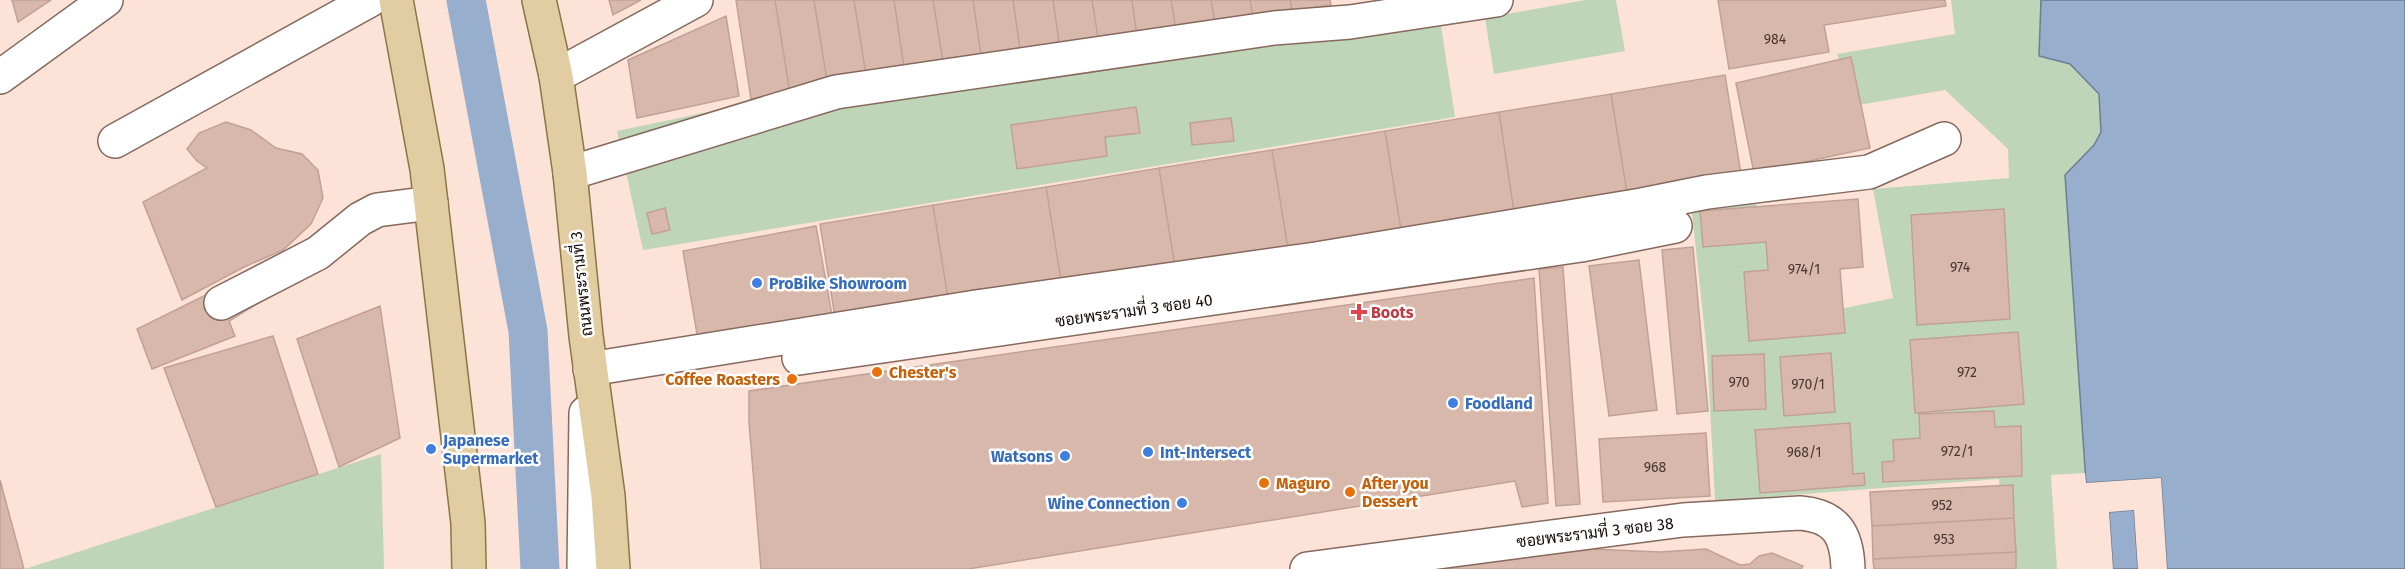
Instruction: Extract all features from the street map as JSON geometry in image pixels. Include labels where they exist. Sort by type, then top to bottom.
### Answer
[{"type":"main road","points":[[396,0],[427,169],[468,523],[469,569]]},
{"type":"main road","name":"ถนนพระรามที่ 3","points":[[539,0],[556,76],[570,173],[586,336],[608,496],[613,569]]},
{"type":"street","points":[[0,77],[106,0]]},
{"type":"street","points":[[115,141],[370,0]]},
{"type":"street","points":[[556,76],[696,0]]},
{"type":"street","points":[[570,173],[836,92],[1274,28],[1350,22],[1496,0]]},
{"type":"street","points":[[592,381],[976,307],[1316,260],[1707,192],[1869,171],[1944,139]]},
{"type":"street","points":[[221,303],[318,253],[360,219],[376,210],[431,203]]},
{"type":"street","name":"ซอยพระรามที่ 3 ซอย 40","points":[[592,381],[721,370],[1581,245],[1675,226]]},
{"type":"street","points":[[584,569],[586,336]]},
{"type":"street","name":"ซอยพระรามที่ 3 ซอย 38","points":[[1307,569],[1683,520],[1800,513],[1817,515],[1828,520],[1842,533],[1848,569]]},
{"type":"street","points":[[468,523],[478,569]]},
{"type":"green space","points":[[1437,0],[1455,117],[643,250],[617,131],[832,86]]},
{"type":"green space","points":[[1585,0],[1616,0],[1625,51],[1494,74],[1485,18]]},
{"type":"green space","points":[[1951,0],[2041,0],[2039,56],[2070,64],[2099,93],[2101,132],[2094,145],[2065,175],[2085,473],[2051,475],[2057,569],[2002,569],[1999,479],[1715,501],[1707,353],[1691,203],[1753,198],[1811,315],[1893,298],[1873,189],[2009,178],[2008,149],[1945,90],[1853,106],[1837,54],[1955,34]]},
{"type":"green space","points":[[381,454],[384,569],[25,569]]},
{"type":"water","points":[[2041,0],[2405,0],[2405,569],[2167,569],[2161,478],[2086,483],[2065,175],[2094,145],[2101,132],[2099,94],[2070,64],[2039,56]]},
{"type":"water","points":[[2134,510],[2138,569],[2113,569],[2109,512]]},
{"type":"pier","points":[[2082,473],[2085,473],[2086,483],[2161,478],[2167,569],[2164,569],[2159,481],[2086,486],[2083,484]]},
{"type":"pier","points":[[2135,507],[2141,569],[2138,569],[2134,510],[2109,512],[2113,569],[2110,569],[2107,510]]},
{"type":"building","points":[[12,0],[51,0],[18,22]]},
{"type":"building","points":[[609,0],[641,0],[613,15]]},
{"type":"building","points":[[736,0],[775,0],[790,93],[751,99]]},
{"type":"building","points":[[775,0],[814,0],[828,87],[790,93]]},
{"type":"building","points":[[814,0],[854,0],[867,81],[828,87]]},
{"type":"building","points":[[854,0],[894,0],[905,74],[867,81]]},
{"type":"building","points":[[894,0],[933,0],[944,68],[905,74]]},
{"type":"building","points":[[933,0],[973,0],[982,62],[944,68]]},
{"type":"building","points":[[973,0],[1013,0],[1021,56],[982,62]]},
{"type":"building","points":[[1013,0],[1053,0],[1060,49],[1021,56]]},
{"type":"building","points":[[1053,0],[1092,0],[1099,43],[1060,49]]},
{"type":"building","points":[[1092,0],[1132,0],[1137,37],[1099,43]]},
{"type":"building","points":[[1132,0],[1171,0],[1176,30],[1137,37]]},
{"type":"building","points":[[1171,0],[1211,0],[1215,24],[1176,30]]},
{"type":"building","points":[[1211,0],[1250,0],[1253,18],[1215,24]]},
{"type":"building","points":[[1250,0],[1290,0],[1292,11],[1253,18]]},
{"type":"building","points":[[1290,0],[1330,0],[1331,5],[1292,11]]},
{"type":"building","points":[[1718,0],[1945,0],[1946,6],[1824,25],[1829,52],[1729,69]]},
{"type":"building","points":[[726,16],[739,96],[637,118],[628,60]]},
{"type":"building","points":[[1851,57],[1870,148],[1754,173],[1736,83]]},
{"type":"building","points":[[1725,75],[1741,174],[1627,193],[1611,94]]},
{"type":"building","points":[[1611,94],[1627,193],[1514,212],[1499,112]]},
{"type":"building","points":[[1136,107],[1140,133],[1105,137],[1107,156],[1017,169],[1011,125]]},
{"type":"building","points":[[1499,112],[1514,212],[1401,230],[1385,131]]},
{"type":"building","points":[[1231,118],[1234,141],[1192,145],[1190,123]]},
{"type":"building","points":[[226,122],[251,130],[276,148],[302,154],[318,170],[323,198],[311,224],[283,250],[244,267],[182,300],[143,202],[207,168],[197,161],[187,149],[199,133]]},
{"type":"building","points":[[1385,131],[1401,230],[1288,249],[1272,150]]},
{"type":"building","points":[[1272,150],[1288,249],[1175,267],[1159,168]]},
{"type":"building","points":[[1159,168],[1175,267],[1062,286],[1046,187]]},
{"type":"building","points":[[1046,187],[1062,286],[949,305],[933,205]]},
{"type":"building","points":[[1858,199],[1863,267],[1840,269],[1845,333],[1749,341],[1744,272],[1768,270],[1766,242],[1703,247],[1700,211]]},
{"type":"building","points":[[933,205],[949,305],[836,324],[820,224]]},
{"type":"building","points":[[665,208],[670,230],[652,234],[647,213]]},
{"type":"building","points":[[2004,209],[2010,319],[1917,325],[1911,215]]},
{"type":"building","name":"ProBike Showroom","points":[[816,226],[832,315],[698,340],[683,251]]},
{"type":"building","points":[[331,233],[340,253],[229,321],[235,336],[152,369],[137,329]]},
{"type":"building","points":[[1693,247],[1708,411],[1677,414],[1662,250]]},
{"type":"building","points":[[1639,260],[1657,410],[1609,416],[1589,266]]},
{"type":"building","points":[[1563,267],[1580,504],[1556,506],[1539,269]]},
{"type":"building","name":"Int-Intersect","points":[[1534,278],[1548,503],[1522,507],[1515,481],[968,569],[761,569],[749,422],[749,391]]},
{"type":"building","points":[[380,306],[400,438],[339,467],[297,339]]},
{"type":"building","points":[[2018,332],[2024,404],[1915,413],[1910,340]]},
{"type":"building","points":[[273,336],[318,474],[216,507],[164,368]]},
{"type":"building","points":[[1831,353],[1835,412],[1784,416],[1780,357]]},
{"type":"building","points":[[1764,354],[1766,409],[1714,411],[1712,356]]},
{"type":"building","points":[[1994,411],[1995,427],[2021,426],[2022,476],[1883,482],[1882,462],[1894,461],[1893,440],[1920,438],[1919,414]]},
{"type":"building","points":[[1850,423],[1853,474],[1864,473],[1865,485],[1760,493],[1755,430]]},
{"type":"building","points":[[1706,433],[1710,496],[1603,502],[1599,439]]},
{"type":"building","points":[[0,480],[24,569],[0,569]]},
{"type":"building","points":[[2013,485],[2014,518],[1872,526],[1870,492]]},
{"type":"building","points":[[2014,518],[2016,552],[1873,559],[1872,526]]},
{"type":"building","points":[[1568,548],[1660,552],[1706,549],[1740,565],[1750,564],[1759,556],[1772,553],[1803,566],[1801,569],[1426,569]]},
{"type":"building","points":[[2016,552],[2016,569],[1874,569],[1873,559]]},
{"type":"waterway","points":[[466,0],[528,331],[540,569]]},
{"type":"place","name":"ProBike Showroom","points":[[757,283]]},
{"type":"place","name":"Boots","points":[[1359,312]]},
{"type":"place","name":"Chester's","points":[[877,372]]},
{"type":"place","name":"Coffee Roasters","points":[[792,379]]},
{"type":"place","name":"Foodland","points":[[1453,403]]},
{"type":"place","name":"Japanese Supermarket","points":[[431,449]]},
{"type":"place","name":"Int-Intersect","points":[[1148,452]]},
{"type":"place","name":"Watsons","points":[[1065,456]]},
{"type":"place","name":"Maguro","points":[[1264,483]]},
{"type":"place","name":"After you Dessert","points":[[1350,492]]},
{"type":"place","name":"Wine Connection","points":[[1182,503]]}]
